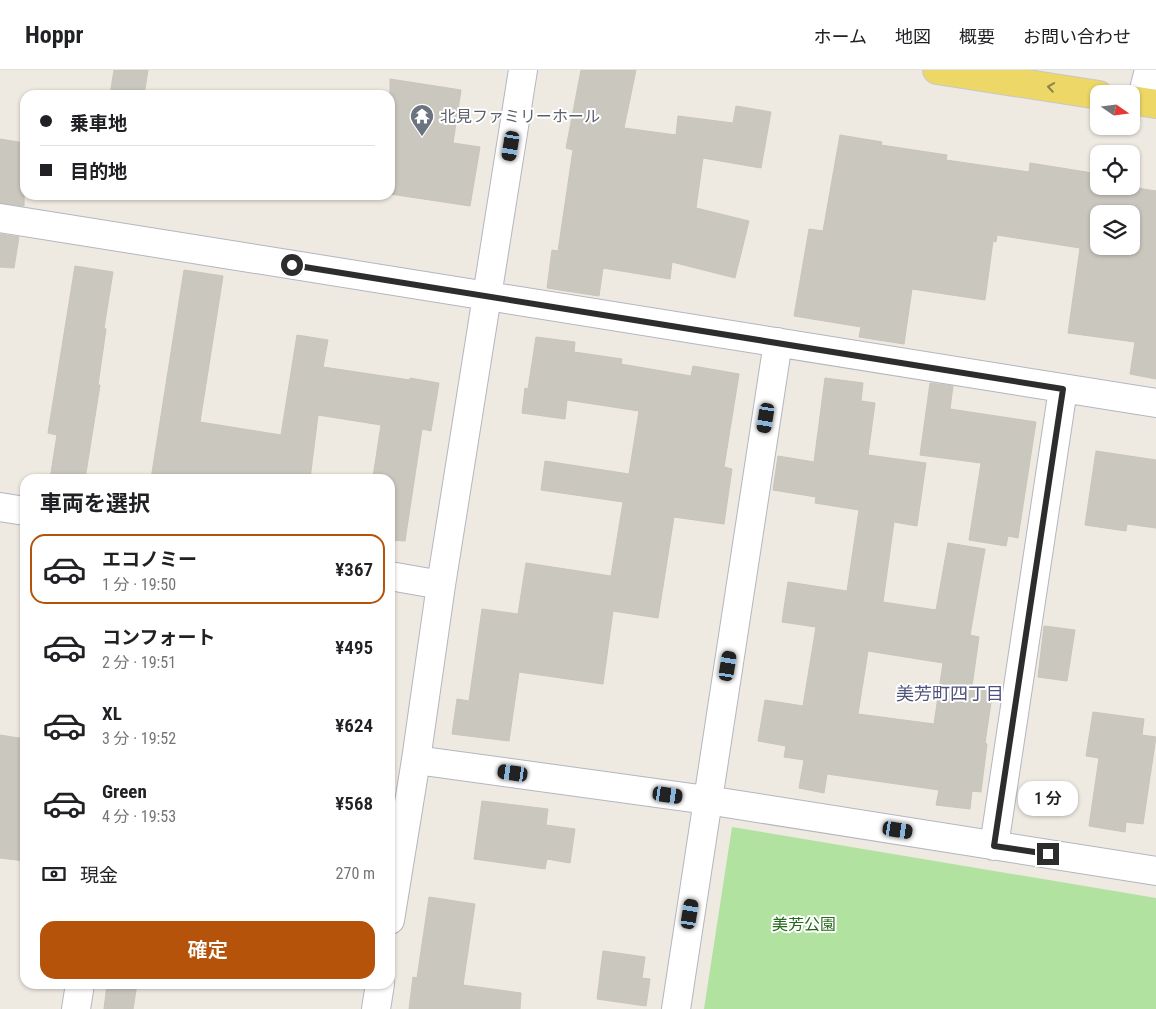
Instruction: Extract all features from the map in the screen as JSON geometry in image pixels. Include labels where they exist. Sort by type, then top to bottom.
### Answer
[{"type":"main road","points":[[937,70],[1090,94]]},
{"type":"street","points":[[395,889],[441,585],[523,70]]},
{"type":"street","points":[[1143,102],[1149,70]]},
{"type":"street","points":[[0,218],[1156,403]]},
{"type":"street","points":[[676,1009],[778,342]]},
{"type":"street","points":[[994,846],[1063,389]]},
{"type":"street","points":[[0,507],[20,510]]},
{"type":"street","points":[[395,577],[441,585]]},
{"type":"street","points":[[416,760],[707,800],[1156,871]]},
{"type":"street","points":[[76,1009],[79,989]]},
{"type":"street","points":[[376,1009],[379,989]]},
{"type":"green space","name":"美芳公園","points":[[732,827],[1156,898],[1156,1009],[704,1009]]},
{"type":"building","points":[[114,70],[148,70],[145,90],[111,90]]},
{"type":"building","points":[[581,70],[636,70],[624,128],[676,135],[678,116],[733,123],[736,106],[771,112],[761,168],[703,158],[696,208],[749,221],[735,278],[672,262],[670,279],[603,268],[599,296],[547,288],[552,250],[558,251],[573,150],[566,148]]},
{"type":"building","points":[[390,79],[461,90],[453,143],[480,147],[470,206],[395,195],[395,90],[390,90]]},
{"type":"building","points":[[840,135],[882,142],[881,145],[947,155],[946,160],[1029,172],[1030,163],[1090,173],[1090,195],[1140,195],[1140,188],[1156,191],[1156,379],[1130,374],[1135,342],[1068,333],[1080,248],[997,235],[996,242],[993,241],[985,300],[912,289],[904,344],[859,337],[861,327],[794,316],[809,229],[823,231]]},
{"type":"building","points":[[0,139],[20,142],[20,200],[24,200],[24,206],[0,203]]},
{"type":"building","points":[[0,234],[19,237],[14,268],[0,267]]},
{"type":"building","points":[[75,266],[113,272],[104,328],[106,329],[98,385],[100,385],[86,474],[51,474],[57,435],[48,433]]},
{"type":"building","points":[[184,270],[223,276],[200,422],[281,435],[297,335],[328,340],[323,367],[439,383],[431,431],[422,429],[405,541],[395,540],[395,474],[373,474],[381,425],[318,415],[311,474],[152,474]]},
{"type":"building","points":[[536,337],[575,342],[574,352],[622,359],[621,364],[691,376],[693,366],[739,374],[724,467],[732,469],[724,524],[674,517],[658,618],[613,611],[603,684],[519,672],[509,741],[452,734],[457,699],[469,701],[482,609],[518,614],[526,563],[611,576],[623,502],[541,490],[545,461],[629,474],[639,411],[567,400],[565,419],[522,413],[525,388],[528,389]]},
{"type":"building","points":[[825,378],[863,383],[861,401],[875,403],[868,455],[926,463],[917,526],[894,522],[883,602],[936,610],[948,543],[985,549],[970,635],[979,637],[972,686],[993,689],[985,743],[987,744],[981,792],[972,791],[970,809],[936,805],[939,790],[827,774],[824,793],[799,788],[804,760],[784,757],[786,746],[758,741],[765,700],[803,706],[816,627],[782,622],[788,582],[847,591],[859,510],[815,503],[816,497],[773,490],[778,456],[814,462]],"holes":[[[868,651],[943,663],[934,724],[858,714]]]},
{"type":"building","points":[[930,383],[953,386],[950,409],[1036,422],[1018,538],[1008,536],[1006,546],[969,540],[981,463],[920,455]]},
{"type":"building","points":[[1096,451],[1156,460],[1156,528],[1127,524],[1126,531],[1085,525]]},
{"type":"building","points":[[1044,626],[1075,630],[1067,681],[1038,677]]},
{"type":"building","points":[[1093,712],[1144,719],[1142,735],[1156,737],[1143,824],[1126,822],[1125,832],[1089,826],[1099,758],[1086,756]]},
{"type":"building","points":[[0,735],[20,738],[20,860],[0,858]]},
{"type":"building","points":[[482,801],[548,809],[546,825],[575,829],[570,863],[547,859],[545,869],[474,859]]},
{"type":"building","points":[[429,897],[475,904],[463,985],[521,993],[520,1009],[409,1009],[413,977],[417,978]]},
{"type":"building","points":[[603,951],[645,957],[642,978],[650,979],[646,1006],[597,999]]},
{"type":"building","points":[[106,989],[136,989],[133,1009],[104,1009]]},
{"type":"place","name":"北見ファミリーホール","points":[[422,137]]},
{"type":"district","name":"美芳町四丁目","points":[[950,693]]},
{"type":"route","points":[[292,265],[1063,389],[994,846],[1048,854]]}]
